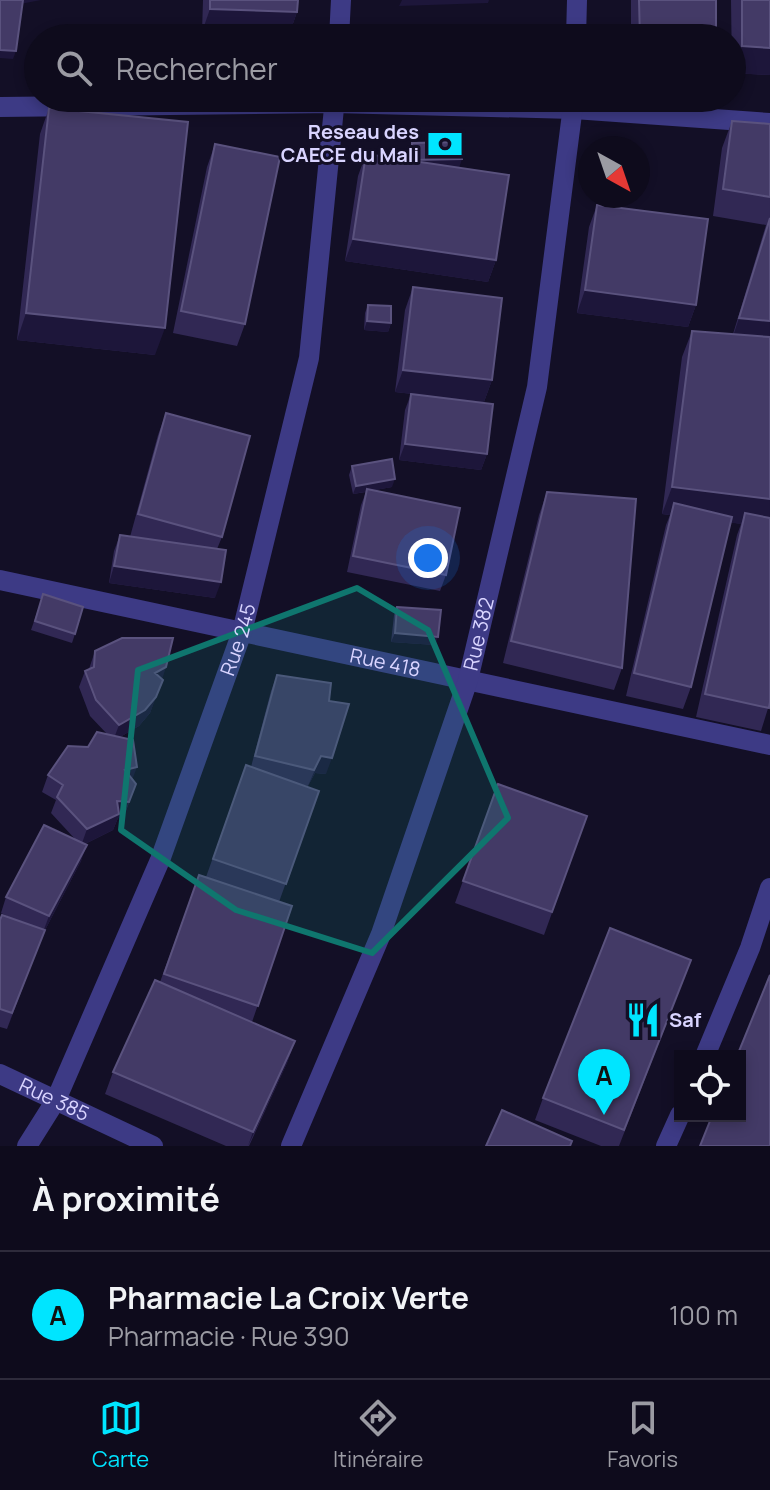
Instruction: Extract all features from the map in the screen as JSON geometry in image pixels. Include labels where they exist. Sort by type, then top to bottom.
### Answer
[{"type":"street","points":[[340,24],[341,0]]},
{"type":"street","points":[[576,24],[577,0]]},
{"type":"street","points":[[0,107],[24,107]]},
{"type":"street","name":"Rue 245","points":[[27,1146],[56,1100],[160,860],[242,632],[309,358],[333,112]]},
{"type":"street","name":"Rue 382","points":[[291,1146],[381,934],[468,680],[537,387],[573,112]]},
{"type":"street","points":[[657,112],[770,123]]},
{"type":"street","name":"Rue 418","points":[[0,580],[770,745]]},
{"type":"street","points":[[708,1050],[750,948],[770,888]]},
{"type":"street","name":"Rue 385","points":[[0,1074],[153,1146]]},
{"type":"street","points":[[666,1146],[677,1122]]},
{"type":"highlighted area","points":[[357,588],[428,630],[508,818],[372,953],[236,910],[121,830],[138,670]]},
{"type":"building","points":[[0,0],[23,0],[16,51],[0,50]]},
{"type":"building","points":[[210,0],[298,0],[297,12],[210,9]]},
{"type":"building","points":[[639,0],[716,0],[716,24],[640,24]]},
{"type":"building","points":[[742,0],[770,0],[770,48],[746,46],[746,24],[742,24]]},
{"type":"building","points":[[49,112],[89,112],[188,122],[165,328],[26,313]]},
{"type":"building","points":[[732,121],[770,124],[770,197],[723,189]]},
{"type":"building","points":[[461,142],[462,159],[412,160],[412,143]]},
{"type":"building","points":[[215,144],[280,157],[245,324],[181,311]]},
{"type":"building","points":[[366,154],[509,175],[496,260],[353,239]]},
{"type":"building","points":[[597,208],[708,219],[696,305],[585,290]]},
{"type":"building","points":[[770,218],[770,321],[739,318]]},
{"type":"building","points":[[413,287],[502,298],[492,380],[403,370]]},
{"type":"building","points":[[368,305],[391,306],[391,323],[367,321]]},
{"type":"building","points":[[692,331],[770,337],[770,499],[672,487]]},
{"type":"building","points":[[411,394],[493,404],[487,454],[405,444]]},
{"type":"building","points":[[166,413],[250,436],[222,537],[138,514]]},
{"type":"building","points":[[392,459],[395,479],[356,486],[352,466]]},
{"type":"building","points":[[367,489],[460,508],[446,575],[353,556]]},
{"type":"building","points":[[547,492],[636,499],[622,668],[511,641]]},
{"type":"building","points":[[674,503],[732,517],[691,687],[634,673]]},
{"type":"building","points":[[745,513],[770,518],[769,708],[705,694]]},
{"type":"building","points":[[120,535],[226,550],[221,582],[114,566]]},
{"type":"building","points":[[43,594],[83,607],[75,634],[35,621]]},
{"type":"building","points":[[397,607],[441,610],[438,637],[395,633]]},
{"type":"building","points":[[122,638],[173,638],[166,667],[155,673],[163,680],[156,697],[145,710],[119,725],[96,700],[85,671],[94,667],[95,651]]},
{"type":"building","points":[[277,675],[331,683],[329,701],[349,704],[332,758],[321,756],[314,770],[255,756]]},
{"type":"building","points":[[97,732],[133,740],[137,767],[125,770],[136,784],[129,802],[117,801],[119,814],[87,829],[57,797],[63,785],[48,775],[68,746],[88,747]]},
{"type":"building","points":[[246,765],[319,791],[286,884],[213,859]]},
{"type":"building","points":[[498,784],[587,816],[552,912],[463,881]]},
{"type":"building","points":[[44,825],[87,845],[49,916],[6,897]]},
{"type":"building","points":[[199,875],[292,906],[258,1006],[164,974]]},
{"type":"building","points":[[2,915],[45,930],[12,1013],[0,1009]]},
{"type":"building","points":[[610,928],[691,960],[624,1130],[543,1098]]},
{"type":"building","points":[[770,975],[770,1146],[700,1146],[710,1122],[746,1122],[746,1050],[739,1050]]},
{"type":"building","points":[[155,980],[295,1041],[253,1132],[113,1072]]},
{"type":"building","points":[[502,1110],[572,1141],[570,1146],[486,1146]]},
{"type":"place","name":"Reseau des CAECE du Mali","points":[[445,144]]},
{"type":"place","name":"Saf","points":[[643,1020]]},
{"type":"place","name":"Pharmacie La Croix Verte","points":[[604,1115]]}]
